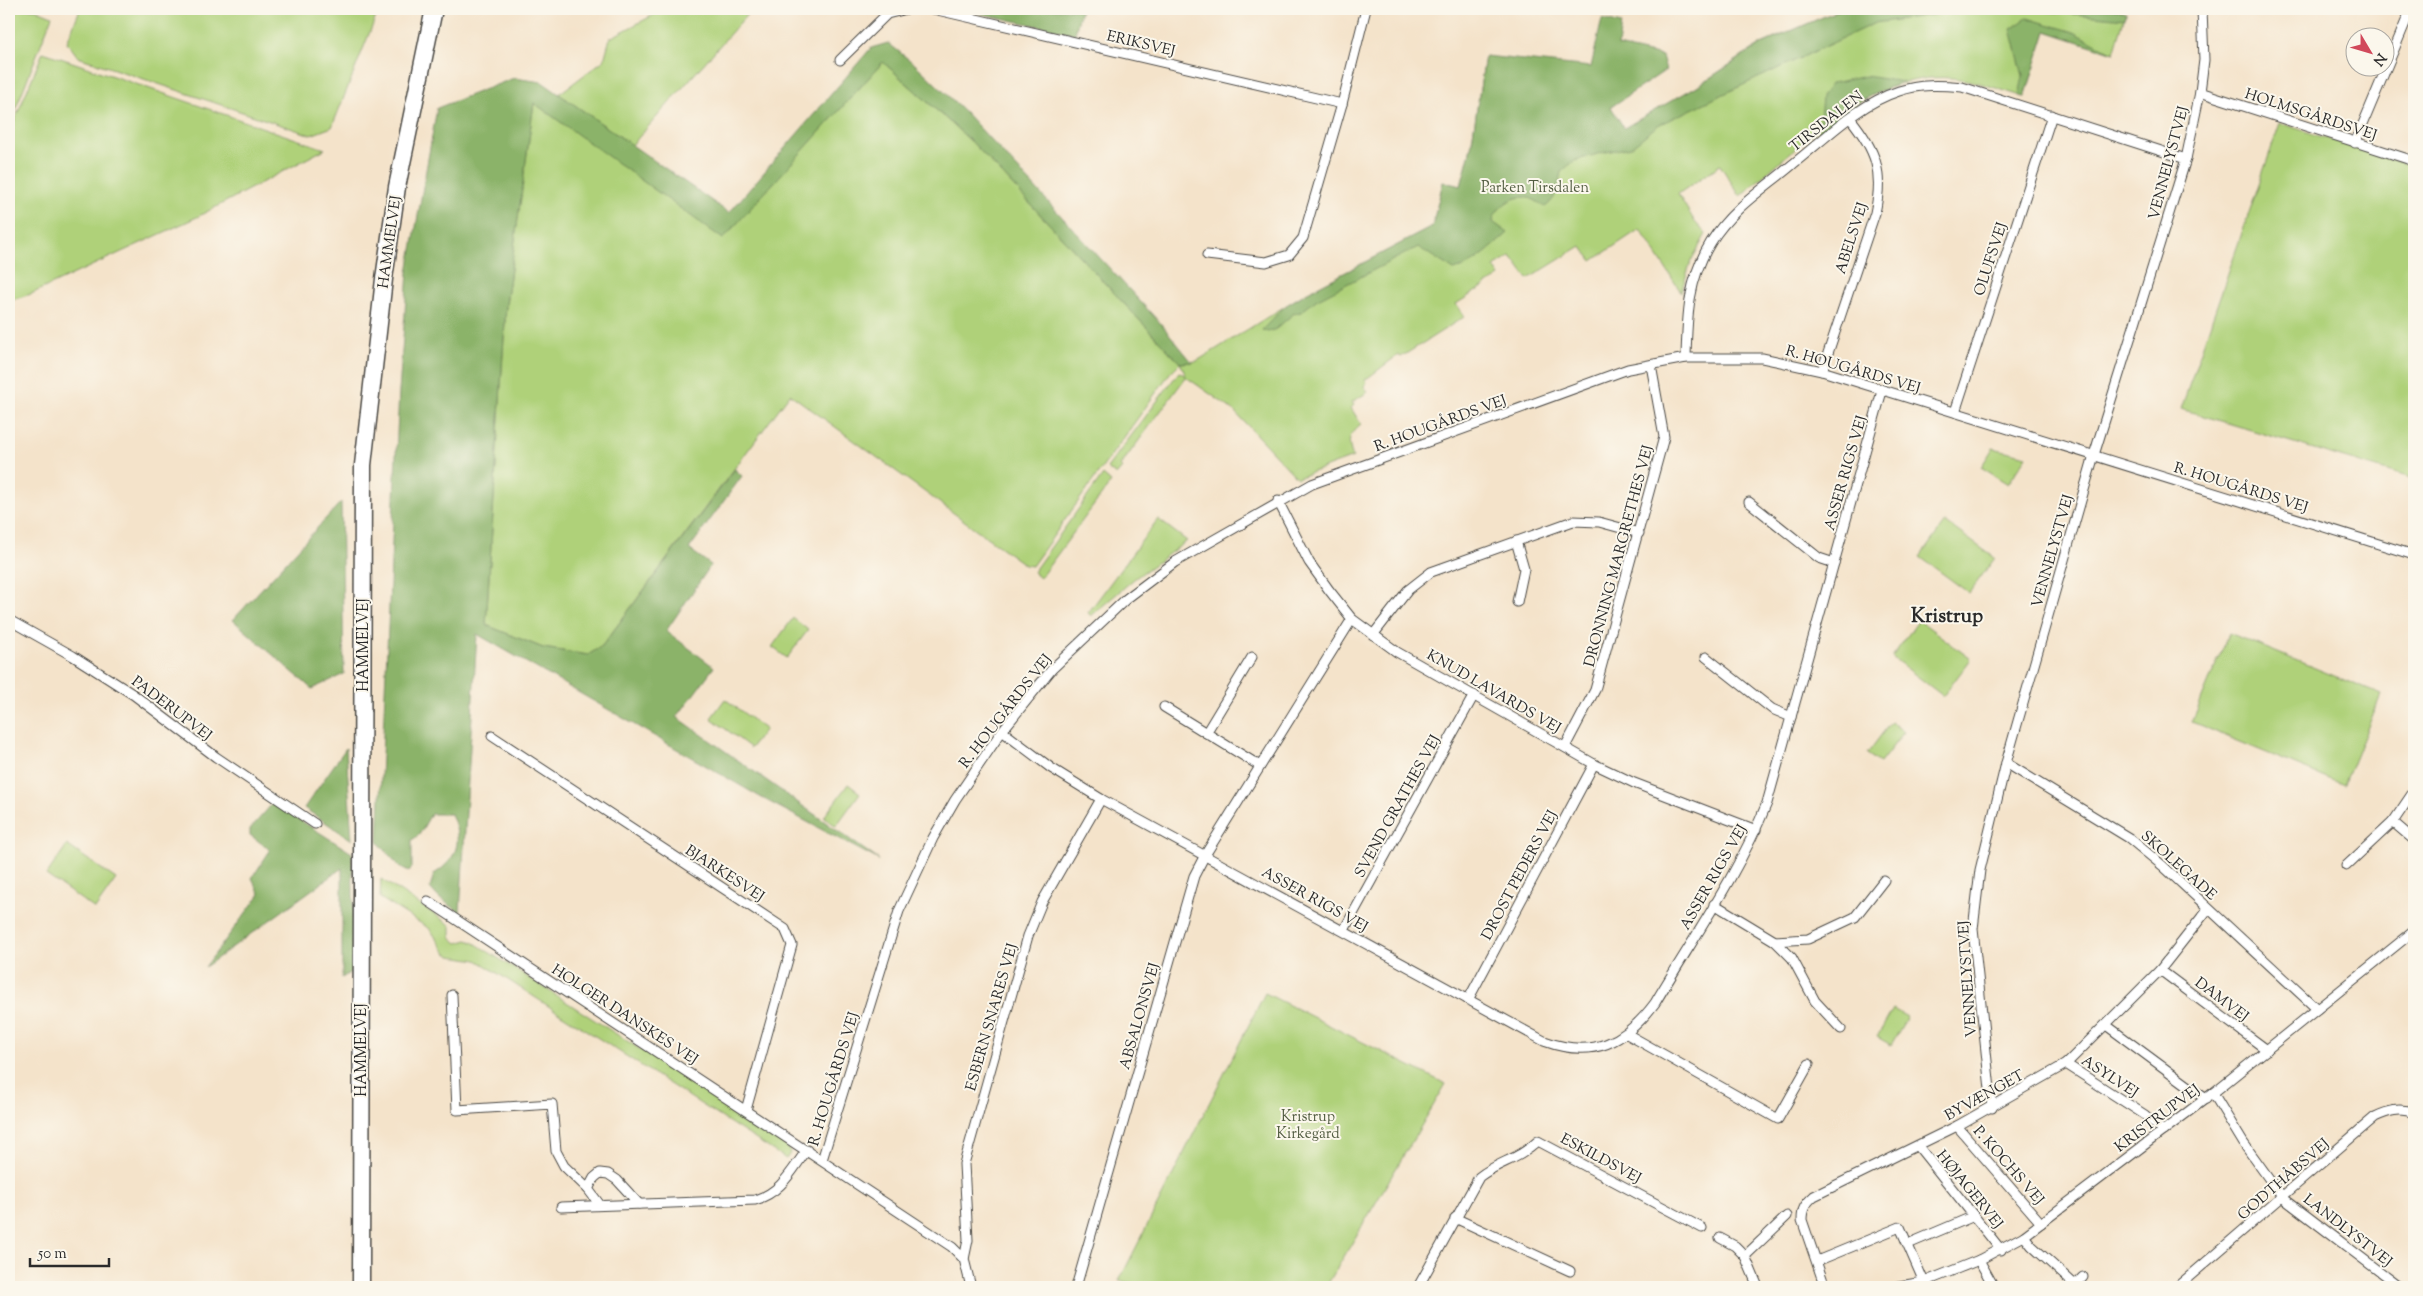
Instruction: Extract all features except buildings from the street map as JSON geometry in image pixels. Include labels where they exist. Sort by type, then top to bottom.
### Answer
[{"type":"highway","name":"HAMMELVEJ","points":[[361,1287],[363,465],[384,279],[397,187],[434,9]]},
{"type":"street","points":[[840,60],[887,14],[907,9]]},
{"type":"street","name":"ERIKSVEJ","points":[[933,9],[1342,104]]},
{"type":"street","points":[[1207,255],[1266,262],[1289,255],[1304,238],[1342,104],[1366,9]]},
{"type":"street","name":"VENNELYSTVEJ","points":[[1992,1108],[1974,929],[1980,870],[2006,763],[2094,455],[2186,159],[2200,92],[2204,60],[2202,9]]},
{"type":"street","points":[[2355,142],[2411,9]]},
{"type":"street","name":"TIRSDALEN","points":[[1686,358],[1687,309],[1694,276],[1711,242],[1731,215],[1850,118],[1875,101],[1891,94],[1930,85],[1962,87],[2186,159]]},
{"type":"street","name":"HOLMSGÅRDSVEJ","points":[[2200,92],[2414,161]]},
{"type":"street","name":"OLUFSVEJ","points":[[1954,412],[2052,115]]},
{"type":"street","name":"ABELSVEJ","points":[[1822,371],[1875,213],[1880,191],[1879,173],[1874,155],[1866,138],[1850,118]]},
{"type":"street","name":"R. HOUGÅRDS VEJ","points":[[822,1160],[899,911],[933,838],[954,800],[1002,731],[1052,669],[1126,599],[1175,562],[1278,501],[1312,484],[1628,370],[1686,358],[1762,358],[1822,371],[2414,555]]},
{"type":"street","name":"DRONNING MARGRETHES VEJ","points":[[1564,747],[1595,690],[1664,437],[1651,365]]},
{"type":"street","name":"ASSER RIGS VEJ","points":[[1002,731],[1051,768],[1101,799],[1344,930],[1544,1041],[1561,1047],[1595,1048],[1627,1034],[1643,1019],[1655,1003],[1738,865],[1756,830],[1767,803],[1882,391]]},
{"type":"street","name":"KNUD LAVARDS VEJ","points":[[1278,501],[1308,562],[1352,619],[1397,652],[1594,764],[1634,783],[1756,830]]},
{"type":"street","points":[[1749,502],[1819,558],[1834,563]]},
{"type":"street","points":[[1373,635],[1408,590],[1431,572],[1573,521],[1599,522],[1639,533]]},
{"type":"street","points":[[1516,541],[1524,569],[1517,602]]},
{"type":"street","name":"ABSALONSVEJ","points":[[1076,1287],[1194,876],[1205,855],[1352,619]]},
{"type":"street","name":"PADERUPVEJ","points":[[9,620],[73,656],[134,695],[216,757],[315,824]]},
{"type":"street","points":[[1206,732],[1252,657]]},
{"type":"street","points":[[1706,657],[1772,709],[1791,717]]},
{"type":"street","name":"SVEND GRATHES VEJ","points":[[1344,930],[1474,695]]},
{"type":"street","points":[[1164,707],[1260,766]]},
{"type":"street","name":"BJARKESVEJ","points":[[492,736],[785,929],[792,945],[746,1110]]},
{"type":"street","name":"SKOLEGADE","points":[[2006,763],[2129,838],[2163,866],[2208,910],[2317,1009]]},
{"type":"street","name":"DROST PEDERS VEJ","points":[[1468,1000],[1594,764]]},
{"type":"street","points":[[2346,866],[2393,822],[2414,791]]},
{"type":"street","name":"ESBERN SNARES VEJ","points":[[964,1259],[968,1240],[964,1164],[1028,936],[1042,902],[1101,799]]},
{"type":"street","points":[[2393,822],[2414,840]]},
{"type":"street","points":[[1775,941],[1808,939],[1856,917],[1884,880]]},
{"type":"street","name":"HOLGER DANSKES VEJ","points":[[428,901],[822,1160],[952,1247],[964,1259]]},
{"type":"street","points":[[1714,904],[1775,941],[1792,958],[1815,1001],[1841,1029]]},
{"type":"street","name":"BYVÆNGET","points":[[1825,1287],[1802,1220],[1802,1210],[1806,1203],[1814,1196],[1992,1108],[2066,1064],[2160,970],[2208,910]]},
{"type":"street","name":"KRISTRUPVEJ","points":[[1893,1287],[1903,1287],[1924,1282],[2001,1250],[2024,1236],[2209,1096],[2414,931]]},
{"type":"street","name":"DAMVEJ","points":[[2160,970],[2267,1050]]},
{"type":"street","points":[[452,995],[457,1110],[552,1104],[556,1151],[564,1166],[588,1190],[600,1206]]},
{"type":"street","points":[[2106,1025],[2209,1096]]},
{"type":"street","points":[[1627,1034],[1778,1119],[1809,1064]]},
{"type":"street","name":"ASYLVEJ","points":[[2066,1064],[2145,1115],[2162,1131]]},
{"type":"street","name":"LANDLYSTVEJ","points":[[2209,1096],[2283,1198],[2400,1287]]},
{"type":"street","name":"GODTHÅBSVEJ","points":[[2178,1287],[2375,1117],[2390,1110],[2407,1110],[2414,1113]]},
{"type":"street","name":"P. KOCHS VEJ","points":[[1957,1126],[2040,1223]]},
{"type":"street","name":"ESKILDSVEJ","points":[[1418,1287],[1479,1176],[1494,1165],[1510,1161],[1525,1154],[1538,1141],[1702,1228]]},
{"type":"street","name":"HØJAGERVEJ","points":[[1918,1146],[2001,1250]]},
{"type":"street","points":[[561,1207],[755,1200],[770,1196],[780,1186],[807,1150]]},
{"type":"street","points":[[588,1190],[594,1178],[600,1173],[608,1174],[639,1204]]},
{"type":"street","points":[[1745,1256],[1787,1216]]},
{"type":"street","points":[[1908,1244],[1974,1216]]},
{"type":"street","points":[[1455,1218],[1570,1271]]},
{"type":"street","points":[[1817,1261],[1900,1227],[1924,1282]]},
{"type":"street","points":[[2024,1236],[2032,1246],[2075,1285],[2083,1277]]},
{"type":"street","points":[[1720,1238],[1734,1246],[1745,1256],[1758,1287]]},
{"type":"street","points":[[964,1259],[971,1287]]},
{"type":"street","points":[[1979,1260],[1994,1287]]},
{"type":"green space","points":[[9,9],[35,9],[52,16],[9,126]]},
{"type":"green space","points":[[80,9],[379,9],[332,127],[311,135],[78,57],[67,42]]},
{"type":"green space","points":[[665,9],[752,9],[632,145],[559,94],[604,60],[610,38]]},
{"type":"green space","points":[[959,9],[1081,9],[1075,34]]},
{"type":"green space","name":"Parken Tirsdalen","points":[[1841,9],[2116,9],[2126,12],[2114,53],[2046,31],[2025,97],[1960,79],[1921,79],[1892,87],[1864,100],[1837,116],[1786,156],[1740,196],[1720,165],[1678,194],[1695,222],[1706,234],[1691,261],[1681,292],[1640,229],[1592,261],[1581,246],[1528,279],[1511,256],[1494,267],[1500,276],[1456,304],[1464,317],[1401,357],[1398,355],[1365,380],[1367,383],[1364,386],[1368,392],[1352,402],[1354,405],[1351,408],[1361,424],[1351,435],[1349,442],[1353,457],[1297,478],[1233,410],[1186,377],[1120,466],[1122,468],[1116,475],[1107,468],[1179,372],[1186,376],[1180,363],[1197,361],[1306,293],[1432,227],[1443,182],[1461,186],[1471,148],[1485,56],[1504,60],[1595,145],[1699,85],[1761,44]]},
{"type":"green space","points":[[1841,9],[1974,9],[1875,23],[1658,125],[1631,147],[1574,161],[1561,172],[1555,196],[1545,207],[1526,197],[1513,199],[1504,205],[1496,213],[1493,222],[1508,233],[1483,255],[1462,268],[1454,270],[1418,247],[1316,300],[1301,312],[1293,314],[1276,329],[1268,332],[1262,330],[1285,306],[1306,293],[1432,227],[1443,182],[1461,186],[1471,148],[1485,56],[1591,67],[1602,19],[1621,24],[1618,46],[1662,56],[1666,70],[1611,107],[1624,128],[1699,85],[1762,44]]},
{"type":"green space","points":[[2020,9],[2116,9],[2126,12],[2125,19]]},
{"type":"green space","points":[[2027,18],[2074,32],[2114,53],[2046,31],[2025,97],[2019,96],[2023,76],[2011,29]]},
{"type":"green space","points":[[888,43],[916,65],[964,111],[1162,325],[1192,362],[1180,363],[972,142],[883,62],[723,239],[534,103],[506,305],[486,625],[543,648],[588,655],[602,646],[735,469],[742,476],[689,549],[711,565],[666,631],[714,667],[677,717],[879,860],[762,798],[477,634],[460,912],[439,898],[430,888],[434,874],[448,862],[456,848],[457,832],[451,814],[431,814],[419,835],[412,840],[412,868],[409,871],[399,866],[378,842],[399,391],[408,272],[437,108],[514,78],[542,82],[729,213],[871,48]]},
{"type":"green space","points":[[43,52],[325,149],[197,217],[31,294],[9,301],[9,134]]},
{"type":"green space","points":[[883,62],[972,142],[1180,363],[1170,373],[1032,566],[1025,565],[790,394],[602,646],[588,655],[543,648],[486,625],[506,305],[534,102],[723,238]]},
{"type":"green space","points":[[1866,76],[1903,82],[1863,99],[1819,132],[1822,96],[1832,83]]},
{"type":"green space","points":[[2280,123],[2414,167],[2414,479],[2181,409]]},
{"type":"green space","points":[[1993,448],[2027,456],[2008,484],[1981,467]]},
{"type":"green space","points":[[1103,475],[1111,482],[1040,578],[1033,572]]},
{"type":"green space","points":[[341,502],[344,674],[312,689],[233,620]]},
{"type":"green space","points":[[1158,519],[1187,541],[1134,579],[1091,616],[1088,613]]},
{"type":"green space","points":[[1945,522],[1995,558],[1969,593],[1920,557]]},
{"type":"green space","points":[[793,618],[808,630],[787,658],[772,647]]},
{"type":"green space","points":[[1919,620],[1971,659],[1943,696],[1892,657]]},
{"type":"green space","points":[[2229,633],[2381,695],[2344,785],[2192,722]]},
{"type":"green space","points":[[725,699],[765,729],[751,748],[711,718]]},
{"type":"green space","points":[[1891,722],[1904,732],[1880,763],[1867,754]]},
{"type":"green space","points":[[346,748],[352,840],[304,808]]},
{"type":"green space","points":[[848,784],[860,793],[836,826],[824,817]]},
{"type":"green space","points":[[273,803],[352,853],[355,969],[342,978],[342,868],[205,967],[260,894],[252,878],[269,852],[269,849],[250,835],[250,829]]},
{"type":"green space","points":[[67,845],[116,879],[95,909],[46,875]]},
{"type":"green space","points":[[381,879],[449,924],[451,926],[451,938],[457,943],[467,940],[473,942],[783,1141],[791,1152],[786,1159],[477,960],[451,956],[446,953],[430,929],[380,898]]},
{"type":"green space","name":"Kristrup Kirkegård","points":[[1265,993],[1446,1084],[1326,1287],[1154,1287],[1119,1281]]},
{"type":"green space","points":[[1893,1009],[1907,1017],[1891,1045],[1877,1037]]},
{"type":"district","name":"Kristrup","points":[[1947,615]]}]
